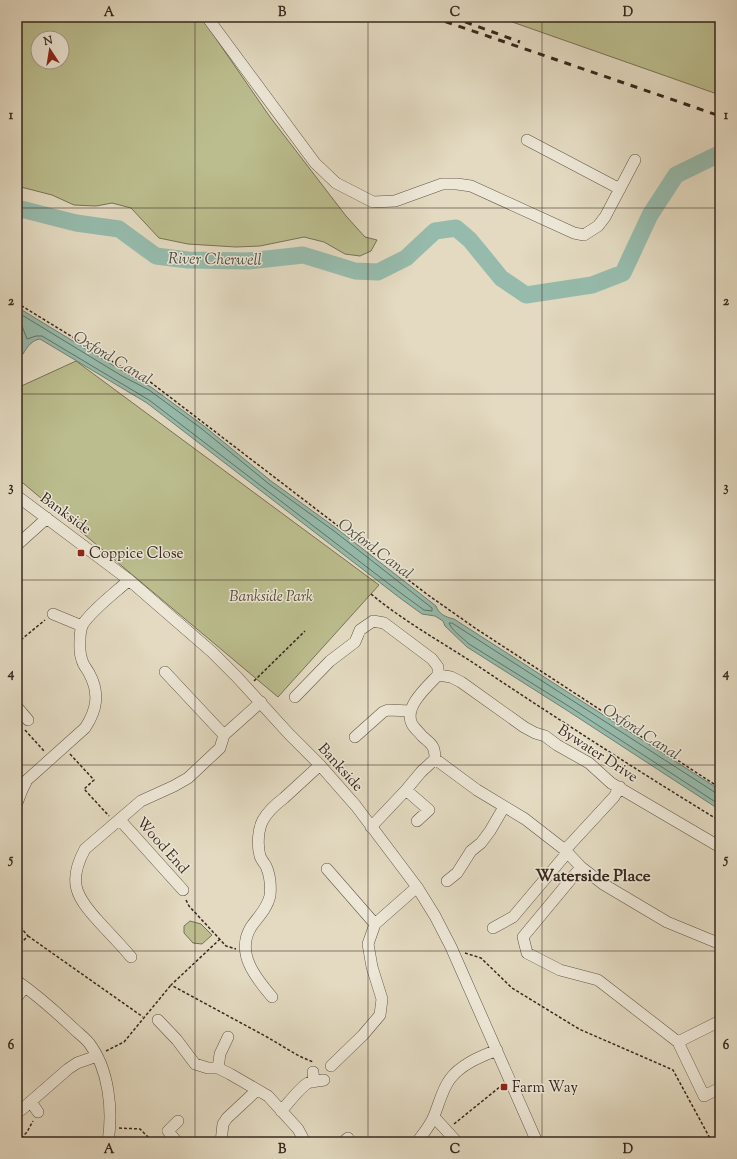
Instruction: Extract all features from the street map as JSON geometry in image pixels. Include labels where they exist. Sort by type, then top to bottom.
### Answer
[{"type":"street","points":[[207,17],[315,163],[336,183],[373,202],[395,201],[442,184],[471,186],[574,233],[584,235],[598,226],[605,217],[635,160]]},
{"type":"street","points":[[527,140],[620,188]]},
{"type":"street","name":"Bankside","points":[[17,496],[129,580],[212,652],[320,765],[371,826],[417,887],[435,916],[451,947],[537,1142]]},
{"type":"street","points":[[17,545],[47,518]]},
{"type":"street","points":[[17,803],[27,780],[84,728],[91,718],[97,699],[90,674],[82,662],[80,653],[80,635],[82,626],[90,616],[129,580]]},
{"type":"street","points":[[52,614],[82,626]]},
{"type":"street","points":[[295,697],[330,661],[355,642],[360,630],[373,621],[384,623],[432,659],[438,667],[438,675],[418,696],[410,716],[412,724],[434,746],[435,756],[477,790],[525,819],[566,851],[581,867],[603,884],[667,922],[719,943]]},
{"type":"street","points":[[165,672],[224,735]]},
{"type":"street","name":"Bywater Drive","points":[[438,675],[451,676],[461,682],[524,727],[535,733],[546,736],[589,763],[611,783],[720,847]]},
{"type":"street","name":"Wood End","points":[[131,957],[85,907],[78,895],[75,881],[76,869],[86,849],[141,801],[188,778],[220,748],[224,735],[261,702]]},
{"type":"street","points":[[17,707],[28,720]]},
{"type":"street","points":[[355,737],[383,712],[388,710],[411,711]]},
{"type":"street","points":[[371,826],[406,790],[435,756]]},
{"type":"street","points":[[272,997],[255,977],[248,964],[246,951],[247,938],[251,928],[267,905],[270,896],[269,875],[260,857],[259,838],[263,820],[270,811],[320,765]]},
{"type":"street","points":[[493,928],[513,917],[566,851],[614,797],[620,787]]},
{"type":"street","points":[[406,790],[429,810],[417,821]]},
{"type":"street","points":[[447,881],[456,873],[470,851],[480,843],[490,831],[504,807]]},
{"type":"street","name":"Wood End","points":[[118,821],[183,890]]},
{"type":"street","points":[[581,867],[523,937],[527,953],[560,970],[598,980],[678,1042],[704,1096],[720,1088]]},
{"type":"street","points":[[327,869],[376,924]]},
{"type":"street","points":[[332,1066],[363,1035],[380,1015],[382,999],[372,967],[368,944],[376,924],[417,887]]},
{"type":"street","points":[[17,997],[21,984],[64,1019],[88,1042],[97,1056],[107,1086],[110,1106],[110,1128],[108,1142]]},
{"type":"street","points":[[158,1020],[177,1040],[195,1064],[208,1068],[218,1068],[268,1096],[298,1129],[305,1142]]},
{"type":"street","points":[[678,1042],[720,1021]]},
{"type":"street","points":[[218,1068],[220,1054],[228,1038]]},
{"type":"street","points":[[417,1142],[434,1117],[439,1101],[450,1079],[472,1061],[497,1050]]},
{"type":"street","points":[[21,1110],[76,1063],[97,1056]]},
{"type":"street","points":[[281,1112],[295,1097],[300,1088],[308,1083],[317,1074]]},
{"type":"street","points":[[221,1142],[223,1124],[227,1118],[257,1090]]},
{"type":"street","points":[[31,1102],[38,1112]]},
{"type":"street","points":[[434,1117],[457,1142]]},
{"type":"street","points":[[177,1142],[168,1131],[178,1121]]},
{"type":"path","points":[[17,303],[128,371],[148,381],[428,595],[475,628],[720,788]]},
{"type":"path","points":[[371,594],[391,610],[657,783],[720,821]]},
{"type":"path","points":[[17,643],[52,614]]},
{"type":"path","points":[[254,681],[305,631]]},
{"type":"path","points":[[28,720],[23,728],[51,758]]},
{"type":"path","points":[[63,746],[94,780],[84,789],[118,821]]},
{"type":"path","points":[[183,890],[189,906],[226,946],[246,951]]},
{"type":"path","points":[[17,923],[28,936],[143,1017]]},
{"type":"path","points":[[17,947],[28,936]]},
{"type":"path","points":[[97,1056],[124,1042],[143,1017],[171,985],[220,939]]},
{"type":"path","points":[[461,952],[481,958],[512,988],[579,1030],[673,1070],[712,1142]]},
{"type":"path","points":[[171,985],[299,1056],[317,1074]]},
{"type":"path","points":[[446,1130],[510,1080]]},
{"type":"path","points":[[18,1142],[27,1132],[38,1112]]},
{"type":"path","points":[[110,1128],[140,1129],[153,1142]]},
{"type":"green space","points":[[17,17],[201,17],[270,117],[346,216],[365,237],[377,240],[371,251],[360,256],[345,254],[324,242],[304,237],[260,246],[236,247],[188,244],[159,238],[131,208],[112,203],[96,206],[74,205],[52,195],[17,186]]},
{"type":"green space","points":[[498,17],[720,17],[720,95]]},
{"type":"green space","name":"Bankside Park","points":[[76,361],[379,585],[278,697],[17,478],[17,388]]},
{"type":"green space","points":[[190,921],[201,924],[212,935],[202,944],[193,943],[184,933],[184,926]]},
{"type":"water","points":[[17,307],[151,387],[204,426],[271,481],[336,528],[436,606],[443,615],[454,619],[720,790],[720,810],[467,647],[445,626],[443,621],[435,616],[422,614],[400,598],[147,403],[40,339],[32,342],[23,354],[18,352],[22,339],[16,325]]},
{"type":"waterway","name":"River Cherwell","points":[[17,208],[76,223],[119,229],[156,256],[188,260],[248,261],[303,255],[355,271],[378,272],[406,258],[435,231],[456,228],[470,240],[501,278],[526,295],[592,285],[623,273],[650,215],[676,175],[717,155],[720,157]]},
{"type":"railway","points":[[432,17],[720,116]]},
{"type":"railway","points":[[452,17],[520,42]]},
{"type":"place","name":"Coppice Close","points":[[81,553]]},
{"type":"place","name":"Farm Way","points":[[504,1087]]},
{"type":"district","name":"Waterside Place","points":[[593,875]]},
{"type":"water label","name":"Oxford Canal","points":[[113,357]]},
{"type":"water label","name":"Oxford Canal","points":[[376,548]]},
{"type":"water label","name":"Oxford Canal","points":[[642,731]]}]
